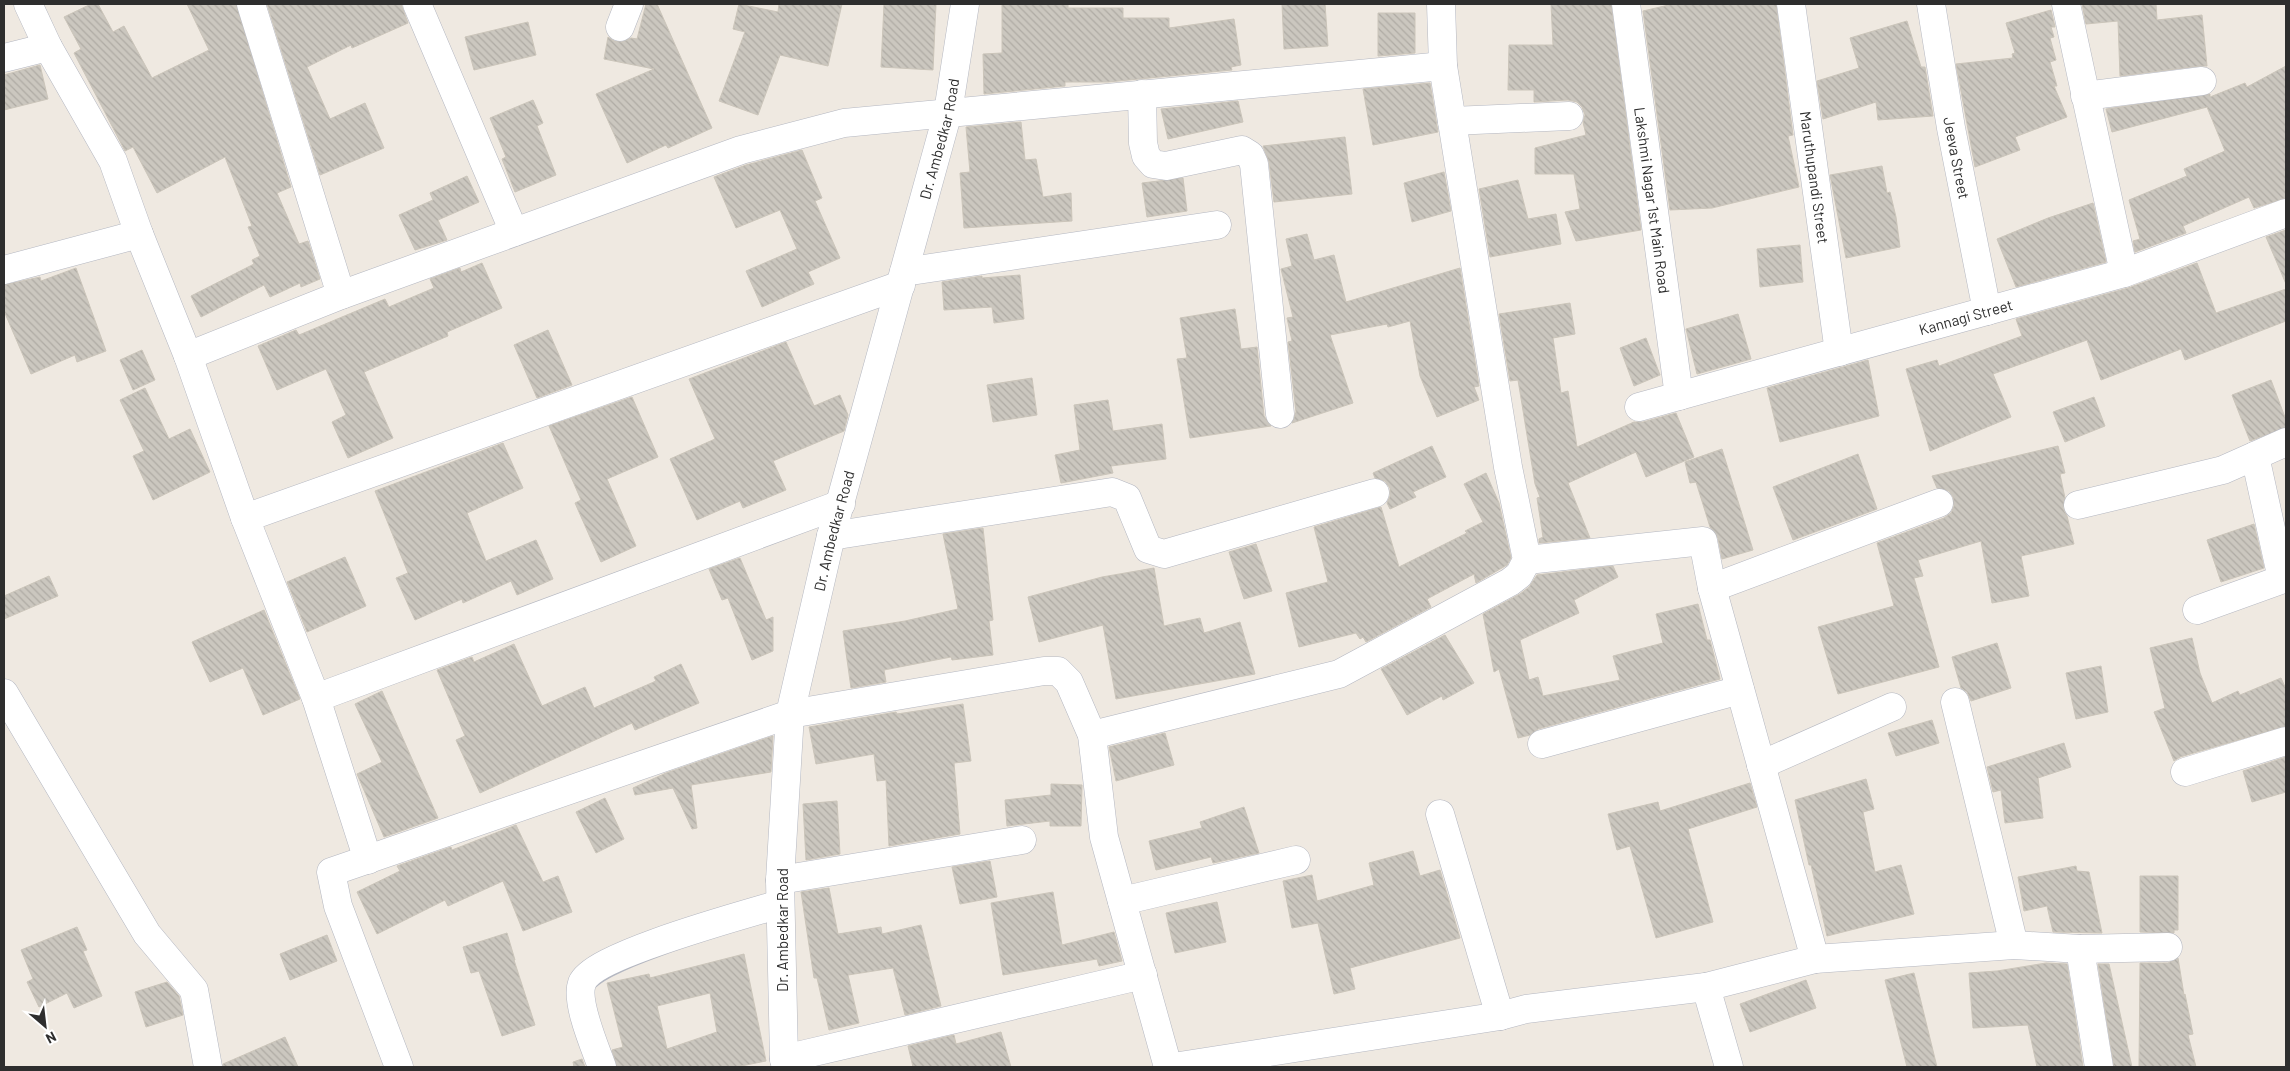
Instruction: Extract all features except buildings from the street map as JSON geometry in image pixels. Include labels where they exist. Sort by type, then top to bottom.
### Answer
[{"type":"street","points":[[28,4],[48,47],[113,161],[139,234],[188,356],[246,518],[316,698],[368,860]]},
{"type":"street","points":[[251,4],[341,295]]},
{"type":"street","points":[[417,4],[514,232]]},
{"type":"street","name":"Dr. Ambedkar Road","points":[[785,1063],[780,892],[790,714],[831,536],[948,112],[965,4]]},
{"type":"street","points":[[1092,735],[1339,674],[1510,582],[1519,575],[1527,560],[1508,467],[1443,66],[1441,4]]},
{"type":"street","name":"Lakshmi Nagar 1st Main Road","points":[[1626,4],[1679,396]]},
{"type":"street","name":"Maruthupandi Street","points":[[1791,4],[1839,352]]},
{"type":"street","name":"Jeeva Street","points":[[1931,4],[1951,128],[1987,311]]},
{"type":"street","points":[[2066,4],[2124,273]]},
{"type":"street","points":[[4,58],[48,47]]},
{"type":"street","points":[[188,356],[341,295],[741,150],[844,123],[1443,66]]},
{"type":"street","points":[[2086,96],[2202,81]]},
{"type":"street","points":[[1142,94],[1146,156],[1153,164],[1166,166],[1242,150],[1250,156],[1254,164],[1280,414]]},
{"type":"street","points":[[1452,120],[1569,116]]},
{"type":"street","name":"Kannagi Street","points":[[1639,408],[2124,273],[2286,213]]},
{"type":"street","points":[[246,518],[903,278],[1217,224]]},
{"type":"street","points":[[4,270],[139,234]]},
{"type":"street","points":[[2078,505],[2224,470],[2286,442]]},
{"type":"street","points":[[2197,610],[2284,579],[2256,456]]},
{"type":"street","points":[[831,536],[1112,492],[1127,498],[1148,549],[1164,554],[1374,493]]},
{"type":"street","points":[[1712,588],[1940,503]]},
{"type":"street","points":[[316,698],[841,504]]},
{"type":"street","points":[[1527,560],[1703,541],[1712,588],[1815,959]]},
{"type":"street","points":[[398,1067],[338,906],[331,872],[790,714],[1044,671],[1058,672],[1069,682],[1092,735],[1104,836],[1168,1067]]},
{"type":"street","points":[[1542,744],[1740,690]]},
{"type":"street","points":[[4,693],[147,934],[194,990],[208,1067]]},
{"type":"street","points":[[1955,702],[2014,945]]},
{"type":"street","points":[[1761,765],[1892,707]]},
{"type":"street","points":[[2185,772],[2286,741]]},
{"type":"street","points":[[1440,814],[1500,1016]]},
{"type":"street","points":[[602,1067],[580,997],[583,982],[591,971],[780,892],[1022,840]]},
{"type":"street","points":[[1122,901],[1296,860]]},
{"type":"street","points":[[1173,1067],[1500,1016],[1526,1009],[1706,987],[1815,959],[2014,945],[2080,950],[2168,947]]},
{"type":"street","points":[[2080,950],[2099,1067]]},
{"type":"street","points":[[785,1063],[1143,975]]},
{"type":"street","points":[[1706,987],[1729,1067]]}]
